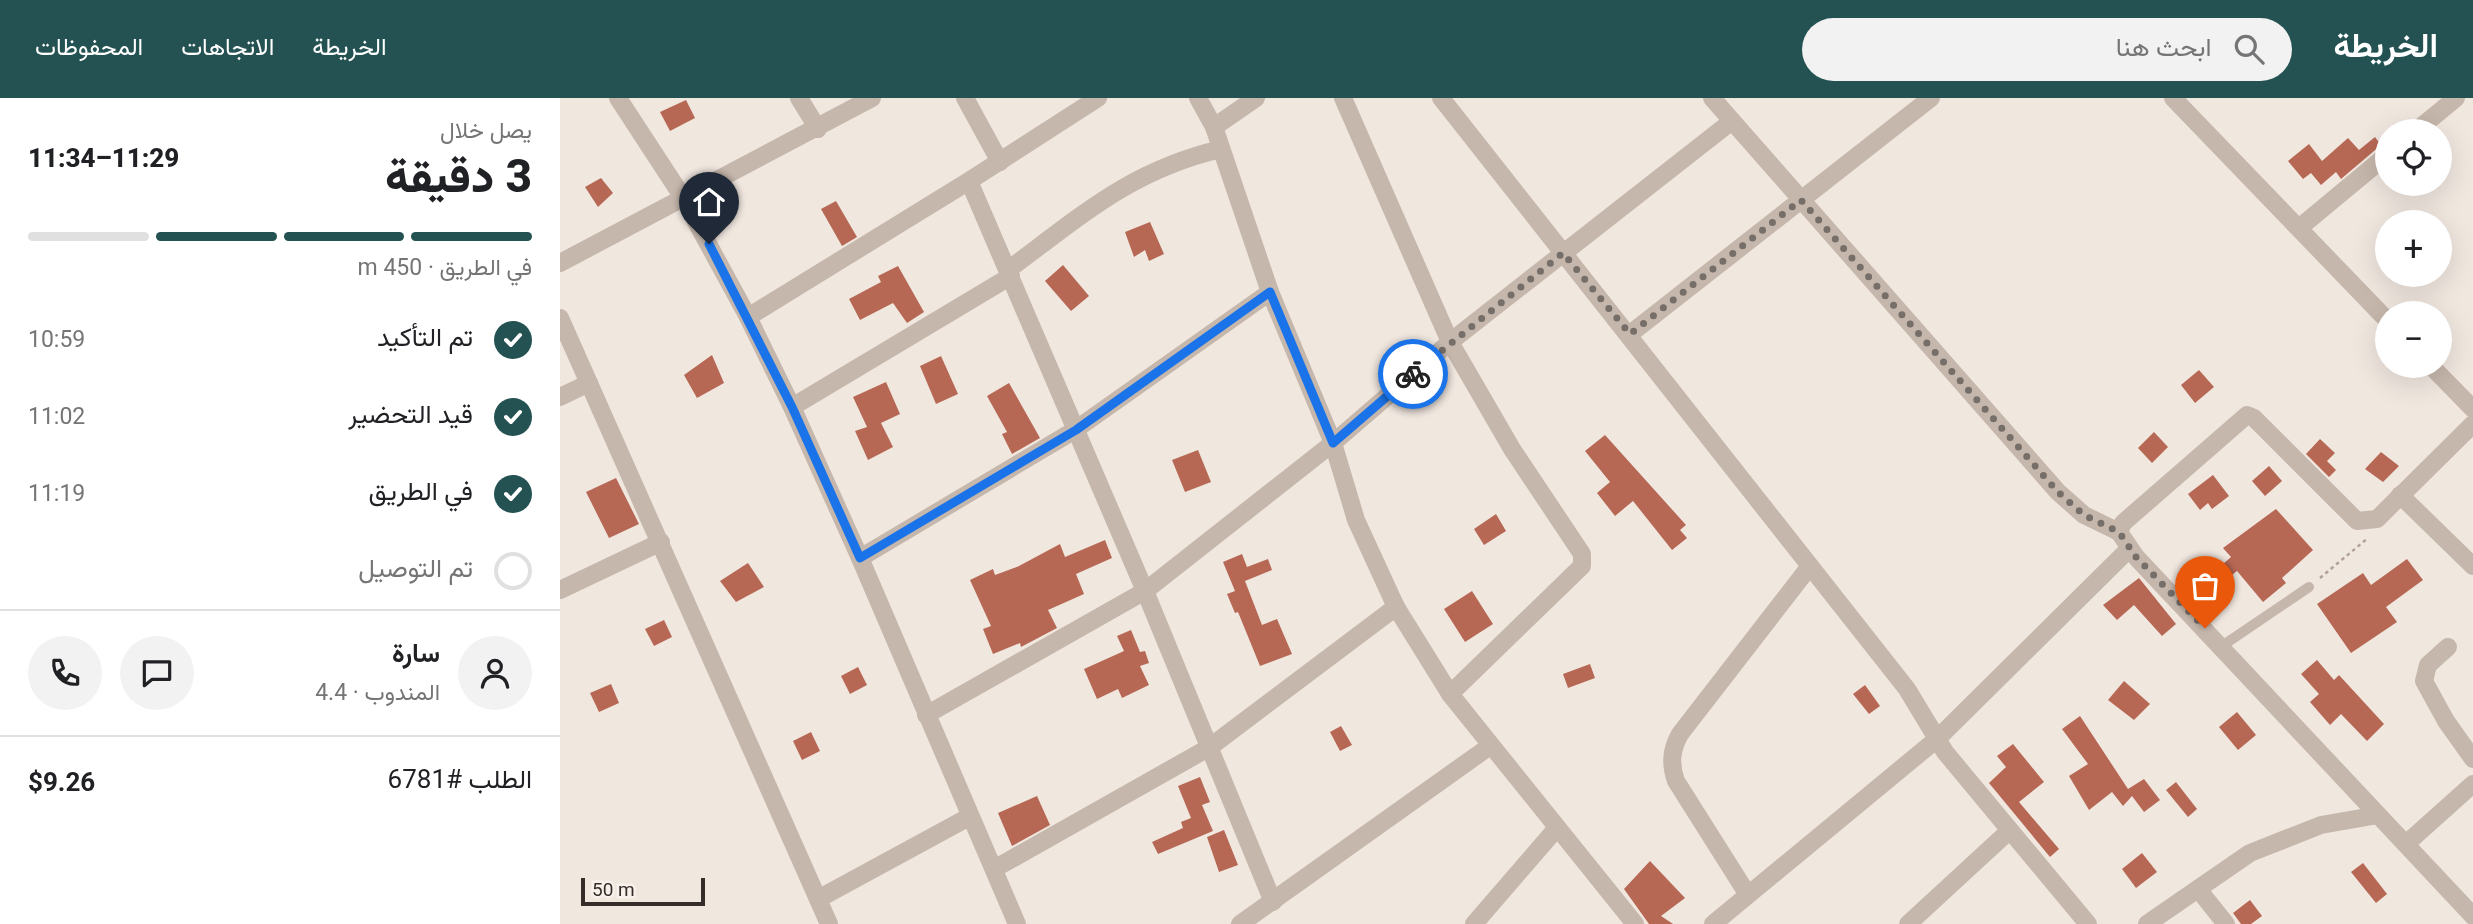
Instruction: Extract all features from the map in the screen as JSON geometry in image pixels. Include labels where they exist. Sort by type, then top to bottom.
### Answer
[{"type":"street","points":[[618,98],[682,196],[748,317],[792,407],[1017,924]]},
{"type":"street","points":[[799,98],[818,129]]},
{"type":"street","points":[[560,263],[682,196],[818,129],[872,98]]},
{"type":"street","points":[[965,98],[1000,162]]},
{"type":"street","points":[[748,317],[1000,162],[1098,98]]},
{"type":"street","points":[[1198,98],[1214,128],[1270,292],[1333,443],[1356,520],[1396,607],[1450,694],[1635,924]]},
{"type":"street","points":[[1214,128],[1256,98]]},
{"type":"street","points":[[1343,98],[1450,342],[1512,449],[1579,549],[1583,561],[1582,566],[1450,694]]},
{"type":"street","points":[[1441,98],[1630,334],[1916,701],[1937,739],[2009,831],[2088,924]]},
{"type":"street","points":[[1712,98],[2058,492],[2091,520],[2119,532],[2129,549],[2473,916]]},
{"type":"street","points":[[1630,334],[1931,98]]},
{"type":"street","points":[[2172,98],[2375,307]]},
{"type":"street","points":[[2431,119],[2456,98]]},
{"type":"street","points":[[926,715],[1144,591],[1333,443],[1450,342],[1732,121]]},
{"type":"street","points":[[792,407],[1010,273],[1121,187],[1176,161],[1221,149]]},
{"type":"street","points":[[2299,228],[2375,165]]},
{"type":"street","points":[[969,181],[1210,747],[1273,902]]},
{"type":"street","points":[[860,558],[1076,430],[1270,292]]},
{"type":"street","points":[[560,318],[829,924]]},
{"type":"street","points":[[2444,378],[2470,401]]},
{"type":"street","points":[[560,397],[589,383]]},
{"type":"street","points":[[2119,532],[2123,523],[2247,415],[2254,418],[2357,521],[2376,519],[2473,424]]},
{"type":"street","points":[[2400,495],[2473,566]]},
{"type":"street","points":[[560,590],[661,542]]},
{"type":"street","points":[[1713,924],[1937,739],[2129,549]]},
{"type":"street","points":[[1748,895],[1676,781],[1672,765],[1673,749],[1680,734],[1810,566]]},
{"type":"street","points":[[994,869],[1210,747],[1396,607]]},
{"type":"street","points":[[2448,648],[2428,665],[2424,681],[2446,721],[2473,759]]},
{"type":"street","points":[[1243,923],[1490,746]]},
{"type":"street","points":[[2407,843],[2473,784]]},
{"type":"street","points":[[2147,924],[2250,853],[2273,842],[2321,825],[2378,815]]},
{"type":"street","points":[[818,899],[969,817]]},
{"type":"street","points":[[1474,924],[1556,829]]},
{"type":"street","points":[[1908,924],[2009,831]]},
{"type":"street","points":[[2198,889],[2226,924]]},
{"type":"lane","points":[[2222,646],[2309,587]]},
{"type":"path","points":[[2309,587],[2362,545],[2376,519]]},
{"type":"building","points":[[686,100],[695,118],[670,131],[660,112]]},
{"type":"building","points":[[2375,137],[2375,150],[2341,179],[2336,172],[2321,185],[2311,173],[2303,179],[2288,161],[2309,144],[2322,161],[2348,138],[2359,150]]},
{"type":"building","points":[[601,178],[613,193],[598,207],[585,187]]},
{"type":"building","points":[[836,201],[857,237],[842,246],[821,209]]},
{"type":"building","points":[[1150,222],[1164,254],[1149,261],[1145,250],[1134,257],[1125,232]]},
{"type":"building","points":[[1063,265],[1089,296],[1071,311],[1045,281]]},
{"type":"building","points":[[898,266],[924,312],[907,323],[893,303],[860,320],[849,299],[881,282],[878,276]]},
{"type":"building","points":[[712,355],[724,383],[697,398],[684,375]]},
{"type":"building","points":[[941,356],[958,394],[936,404],[920,366]]},
{"type":"building","points":[[2199,370],[2214,387],[2195,403],[2181,385]]},
{"type":"building","points":[[886,382],[900,414],[881,423],[893,447],[868,460],[855,431],[867,427],[853,397]]},
{"type":"building","points":[[1009,383],[1040,438],[1012,454],[1002,434],[1007,432],[987,396]]},
{"type":"building","points":[[2154,432],[2168,447],[2152,463],[2138,448]]},
{"type":"building","points":[[1605,435],[1686,525],[1680,530],[1687,538],[1672,550],[1633,501],[1615,516],[1597,493],[1610,482],[1585,451]]},
{"type":"building","points":[[2320,439],[2335,453],[2327,461],[2336,470],[2329,477],[2306,454]]},
{"type":"building","points":[[1198,450],[1211,482],[1185,492],[1172,460]]},
{"type":"building","points":[[2381,452],[2399,466],[2383,482],[2365,469]]},
{"type":"building","points":[[2269,466],[2282,481],[2265,496],[2252,481]]},
{"type":"building","points":[[2213,475],[2229,496],[2212,509],[2208,503],[2200,510],[2188,494]]},
{"type":"building","points":[[616,478],[639,524],[609,538],[586,492]]},
{"type":"building","points":[[2276,509],[2313,550],[2282,578],[2286,583],[2263,602],[2237,571],[2232,575],[2223,564],[2231,557],[2223,548]]},
{"type":"building","points":[[1496,514],[1506,531],[1484,545],[1474,529]]},
{"type":"building","points":[[1105,540],[1112,558],[1076,574],[1084,594],[1048,610],[1057,628],[1021,647],[1020,643],[993,654],[983,629],[991,626],[970,580],[993,569],[995,575],[1019,566],[1060,544],[1065,557]]},
{"type":"building","points":[[1242,554],[1247,567],[1268,559],[1272,570],[1245,581],[1262,625],[1277,619],[1292,654],[1260,666],[1238,612],[1235,613],[1227,594],[1235,591],[1223,562]]},
{"type":"building","points":[[2407,559],[2423,580],[2386,607],[2397,622],[2351,653],[2317,604],[2363,573],[2371,585]]},
{"type":"building","points":[[748,563],[764,587],[736,602],[720,581]]},
{"type":"building","points":[[2139,578],[2176,624],[2162,636],[2134,605],[2117,620],[2103,605]]},
{"type":"building","points":[[1472,591],[1493,624],[1465,642],[1444,609]]},
{"type":"building","points":[[664,620],[672,637],[654,646],[645,629]]},
{"type":"building","points":[[1131,630],[1140,652],[1145,651],[1149,663],[1140,666],[1149,685],[1122,698],[1118,689],[1097,699],[1084,669],[1124,651],[1117,636]]},
{"type":"building","points":[[2317,660],[2334,680],[2339,675],[2384,724],[2367,741],[2341,714],[2330,725],[2310,702],[2319,694],[2301,674]]},
{"type":"building","points":[[1590,664],[1595,678],[1568,688],[1563,674]]},
{"type":"building","points":[[858,667],[867,685],[850,694],[841,676]]},
{"type":"building","points":[[2124,681],[2150,704],[2134,720],[2108,700]]},
{"type":"building","points":[[611,684],[619,703],[599,712],[590,693]]},
{"type":"building","points":[[1865,685],[1880,706],[1869,714],[1853,694]]},
{"type":"building","points":[[2237,712],[2256,735],[2238,750],[2219,727]]},
{"type":"building","points":[[2080,716],[2128,789],[2144,779],[2160,800],[2144,812],[2132,796],[2123,806],[2112,792],[2089,810],[2069,776],[2088,764],[2062,729]]},
{"type":"building","points":[[1341,726],[1352,745],[1340,751],[1330,732]]},
{"type":"building","points":[[811,732],[820,751],[802,760],[793,741]]},
{"type":"building","points":[[2013,744],[2044,782],[2019,802],[2059,849],[2050,857],[1989,783],[2006,767],[1997,756]]},
{"type":"building","points":[[1200,777],[1210,802],[1202,805],[1213,831],[1158,854],[1152,842],[1183,828],[1181,822],[1191,818],[1178,786]]},
{"type":"building","points":[[2176,782],[2197,809],[2188,817],[2166,790]]},
{"type":"building","points":[[1037,796],[1050,825],[1012,846],[998,813]]},
{"type":"building","points":[[1224,830],[1238,865],[1219,872],[1207,837]]},
{"type":"building","points":[[2142,853],[2157,872],[2136,888],[2122,869]]},
{"type":"building","points":[[1650,861],[1685,898],[1661,916],[1673,924],[1649,924],[1624,889]]},
{"type":"building","points":[[2363,863],[2387,894],[2376,903],[2351,872]]},
{"type":"building","points":[[2250,900],[2262,916],[2251,924],[2241,924],[2233,913]]},
{"type":"way so far","points":[[1413,374],[1563,253],[1630,334],[1801,200],[2058,492],[2098,525],[2119,532],[2136,557],[2205,628]]},
{"type":"route","points":[[709,244],[792,407],[860,558],[1076,430],[1270,292],[1333,443],[1413,374]]}]
